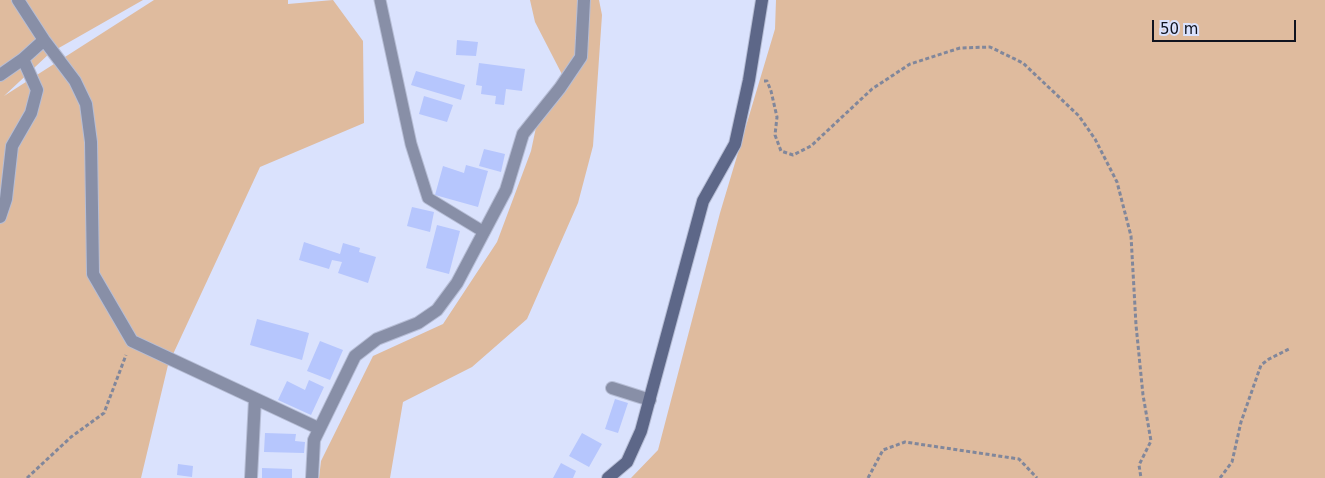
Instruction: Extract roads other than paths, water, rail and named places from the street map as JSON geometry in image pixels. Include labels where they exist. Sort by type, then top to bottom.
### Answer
[{"type":"street","points":[[18,0],[44,40],[75,81],[86,104],[91,142],[92,274],[132,341],[318,428]]},
{"type":"street","points":[[312,478],[314,440],[318,428],[355,356],[377,339],[418,323],[437,310],[457,283],[506,190],[523,134],[581,57],[584,0]]},
{"type":"street","points":[[608,478],[627,462],[641,431],[703,201],[734,144],[749,80],[762,0]]},
{"type":"street","points":[[0,75],[23,59],[44,40]]},
{"type":"street","points":[[0,217],[6,199],[12,146],[31,113],[37,90],[23,59]]},
{"type":"street","points":[[612,388],[650,400]]},
{"type":"street","points":[[250,478],[255,399]]},
{"type":"lane","points":[[380,0],[411,144],[428,198],[484,232]]}]
